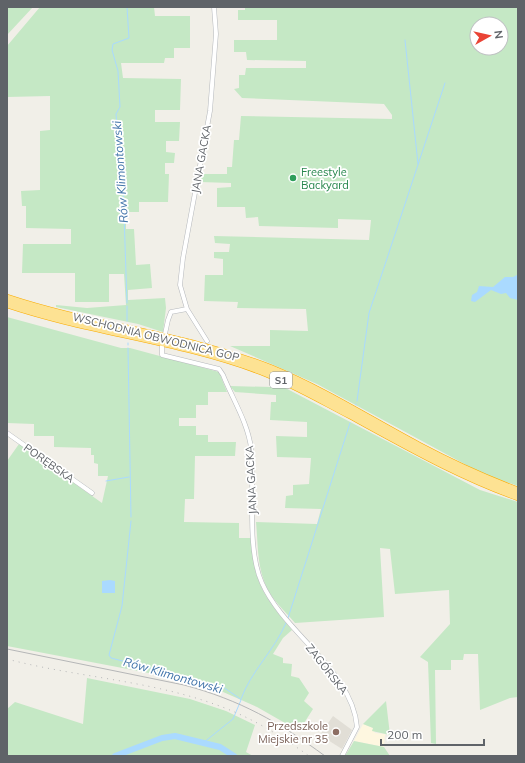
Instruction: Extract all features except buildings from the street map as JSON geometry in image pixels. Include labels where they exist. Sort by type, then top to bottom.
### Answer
[{"type":"highway","name":"WSCHODNIA OBWODNICA GOP","points":[[7,298],[65,315],[186,342],[244,359],[300,382],[461,468],[518,491]]},
{"type":"highway","name":"WSCHODNIA OBWODNICA GOP","points":[[7,304],[65,321],[209,354],[262,372],[312,395],[448,468],[518,497]]},
{"type":"street","name":"JANA GACKA","points":[[207,341],[187,309],[181,290],[180,274],[210,112],[216,34],[214,7]]},
{"type":"street","points":[[165,334],[168,320],[172,312],[187,309]]},
{"type":"street","name":"JANA GACKA","points":[[162,346],[161,353],[165,356],[219,369],[223,375],[249,440],[252,456],[254,553],[256,569],[265,591]]},
{"type":"street","name":"PORĘBSKA","points":[[7,433],[92,493]]},
{"type":"street","name":"ZAGÓRSKA","points":[[265,591],[342,685],[350,700],[357,727],[342,756]]},
{"type":"shaded area","name":"Przedszkole Miejskie nr 35","points":[[333,716],[352,730],[342,749],[320,735]]},
{"type":"shaded area","points":[[363,724],[373,728],[375,733],[385,734],[384,747],[354,741]]},
{"type":"green space","points":[[7,7],[33,7],[7,35]]},
{"type":"green space","points":[[40,7],[154,7],[155,16],[190,16],[190,48],[174,48],[174,58],[165,58],[164,63],[121,63],[123,78],[181,79],[180,110],[155,110],[155,122],[180,122],[179,141],[166,141],[166,152],[175,153],[174,163],[165,163],[165,174],[169,174],[168,202],[139,202],[139,212],[126,212],[126,229],[134,229],[136,265],[150,264],[152,288],[128,290],[128,300],[165,298],[166,308],[163,332],[138,324],[56,307],[56,305],[87,308],[126,305],[124,274],[109,274],[109,302],[75,302],[75,273],[22,273],[23,244],[71,244],[71,229],[26,228],[26,206],[22,206],[21,191],[40,190],[40,131],[50,130],[50,96],[7,97],[7,46]]},
{"type":"green space","points":[[245,7],[518,7],[518,486],[481,473],[317,384],[230,346],[270,346],[270,330],[308,331],[306,309],[237,308],[238,302],[204,301],[205,275],[223,275],[223,259],[214,258],[214,252],[229,252],[230,244],[215,243],[214,236],[369,240],[371,220],[338,219],[338,228],[259,226],[258,217],[246,218],[245,207],[217,207],[217,188],[231,187],[231,183],[200,182],[202,174],[227,174],[227,167],[232,167],[234,140],[239,140],[241,116],[392,119],[392,115],[384,104],[242,98],[234,89],[239,88],[239,75],[245,75],[246,68],[306,68],[306,61],[247,60],[246,52],[234,52],[234,40],[277,40],[277,20],[238,20],[238,10],[245,10]]},
{"type":"green space","points":[[7,317],[121,348],[130,348],[219,372],[227,392],[208,392],[208,405],[196,405],[196,418],[179,418],[179,426],[196,426],[196,435],[208,435],[208,442],[236,442],[235,456],[195,456],[194,499],[185,499],[184,522],[239,523],[239,538],[252,538],[255,567],[262,588],[274,608],[292,630],[283,638],[273,654],[283,658],[283,663],[292,664],[291,676],[299,678],[309,693],[304,701],[313,709],[299,731],[257,707],[214,688],[175,678],[7,646],[7,461],[19,444],[102,503],[108,476],[98,476],[98,464],[94,463],[94,455],[91,455],[91,448],[54,447],[54,436],[34,436],[34,424],[7,423]]},
{"type":"green space","points":[[272,381],[480,490],[518,502],[518,697],[510,698],[480,710],[478,654],[464,654],[463,660],[451,660],[451,670],[435,670],[436,744],[431,743],[428,662],[420,657],[450,624],[449,590],[395,594],[390,549],[380,548],[384,617],[295,623],[273,598],[266,587],[260,567],[256,522],[317,524],[321,509],[285,508],[286,496],[293,495],[293,485],[309,484],[311,458],[277,457],[276,436],[307,437],[307,422],[270,420],[271,402],[276,402],[276,395],[235,392],[230,386],[271,387]]},
{"type":"green space","points":[[87,678],[190,699],[226,711],[255,725],[246,752],[253,756],[7,756],[7,709],[15,702],[83,724]]},
{"type":"green space","points":[[386,701],[390,735],[372,731],[373,728],[363,724]]},
{"type":"green space","points":[[354,741],[384,747],[390,756],[345,756]]},
{"type":"water","points":[[517,275],[518,300],[510,298],[506,293],[501,294],[491,290],[475,302],[471,301],[472,295],[477,292],[479,286],[493,287],[505,277],[513,277]]},
{"type":"water","points":[[102,581],[115,581],[115,593],[102,593]]},
{"type":"waterway","name":"Rów Klimontowski","points":[[127,7],[129,38],[113,44],[112,50],[118,71],[120,107],[116,114],[119,149],[122,154],[127,303]]},
{"type":"waterway","points":[[405,40],[418,164]]},
{"type":"waterway","points":[[357,401],[369,313],[445,83]]},
{"type":"waterway","name":"Rów Klimontowski","points":[[127,306],[127,321]]},
{"type":"waterway","name":"Rów Klimontowski","points":[[128,348],[131,517]]},
{"type":"waterway","points":[[288,618],[350,423]]},
{"type":"waterway","points":[[106,481],[129,477]]},
{"type":"waterway","name":"Rów Klimontowski","points":[[131,521],[122,606],[109,655],[111,658],[223,687],[239,698],[241,700],[233,719],[203,743]]},
{"type":"waterway","points":[[241,699],[245,689],[275,643],[286,623]]},
{"type":"waterway","points":[[115,756],[162,738],[175,736],[220,747],[234,756]]},
{"type":"tram line","points":[[7,649],[184,685],[204,691],[258,713],[325,756]]},
{"type":"railway","points":[[7,659],[163,689],[214,704],[240,714],[264,727],[309,756]]},
{"type":"place","name":"Freestyle Backyard","points":[[293,178]]},
{"type":"place","name":"Przedszkole Miejskie nr 35","points":[[336,732]]}]
